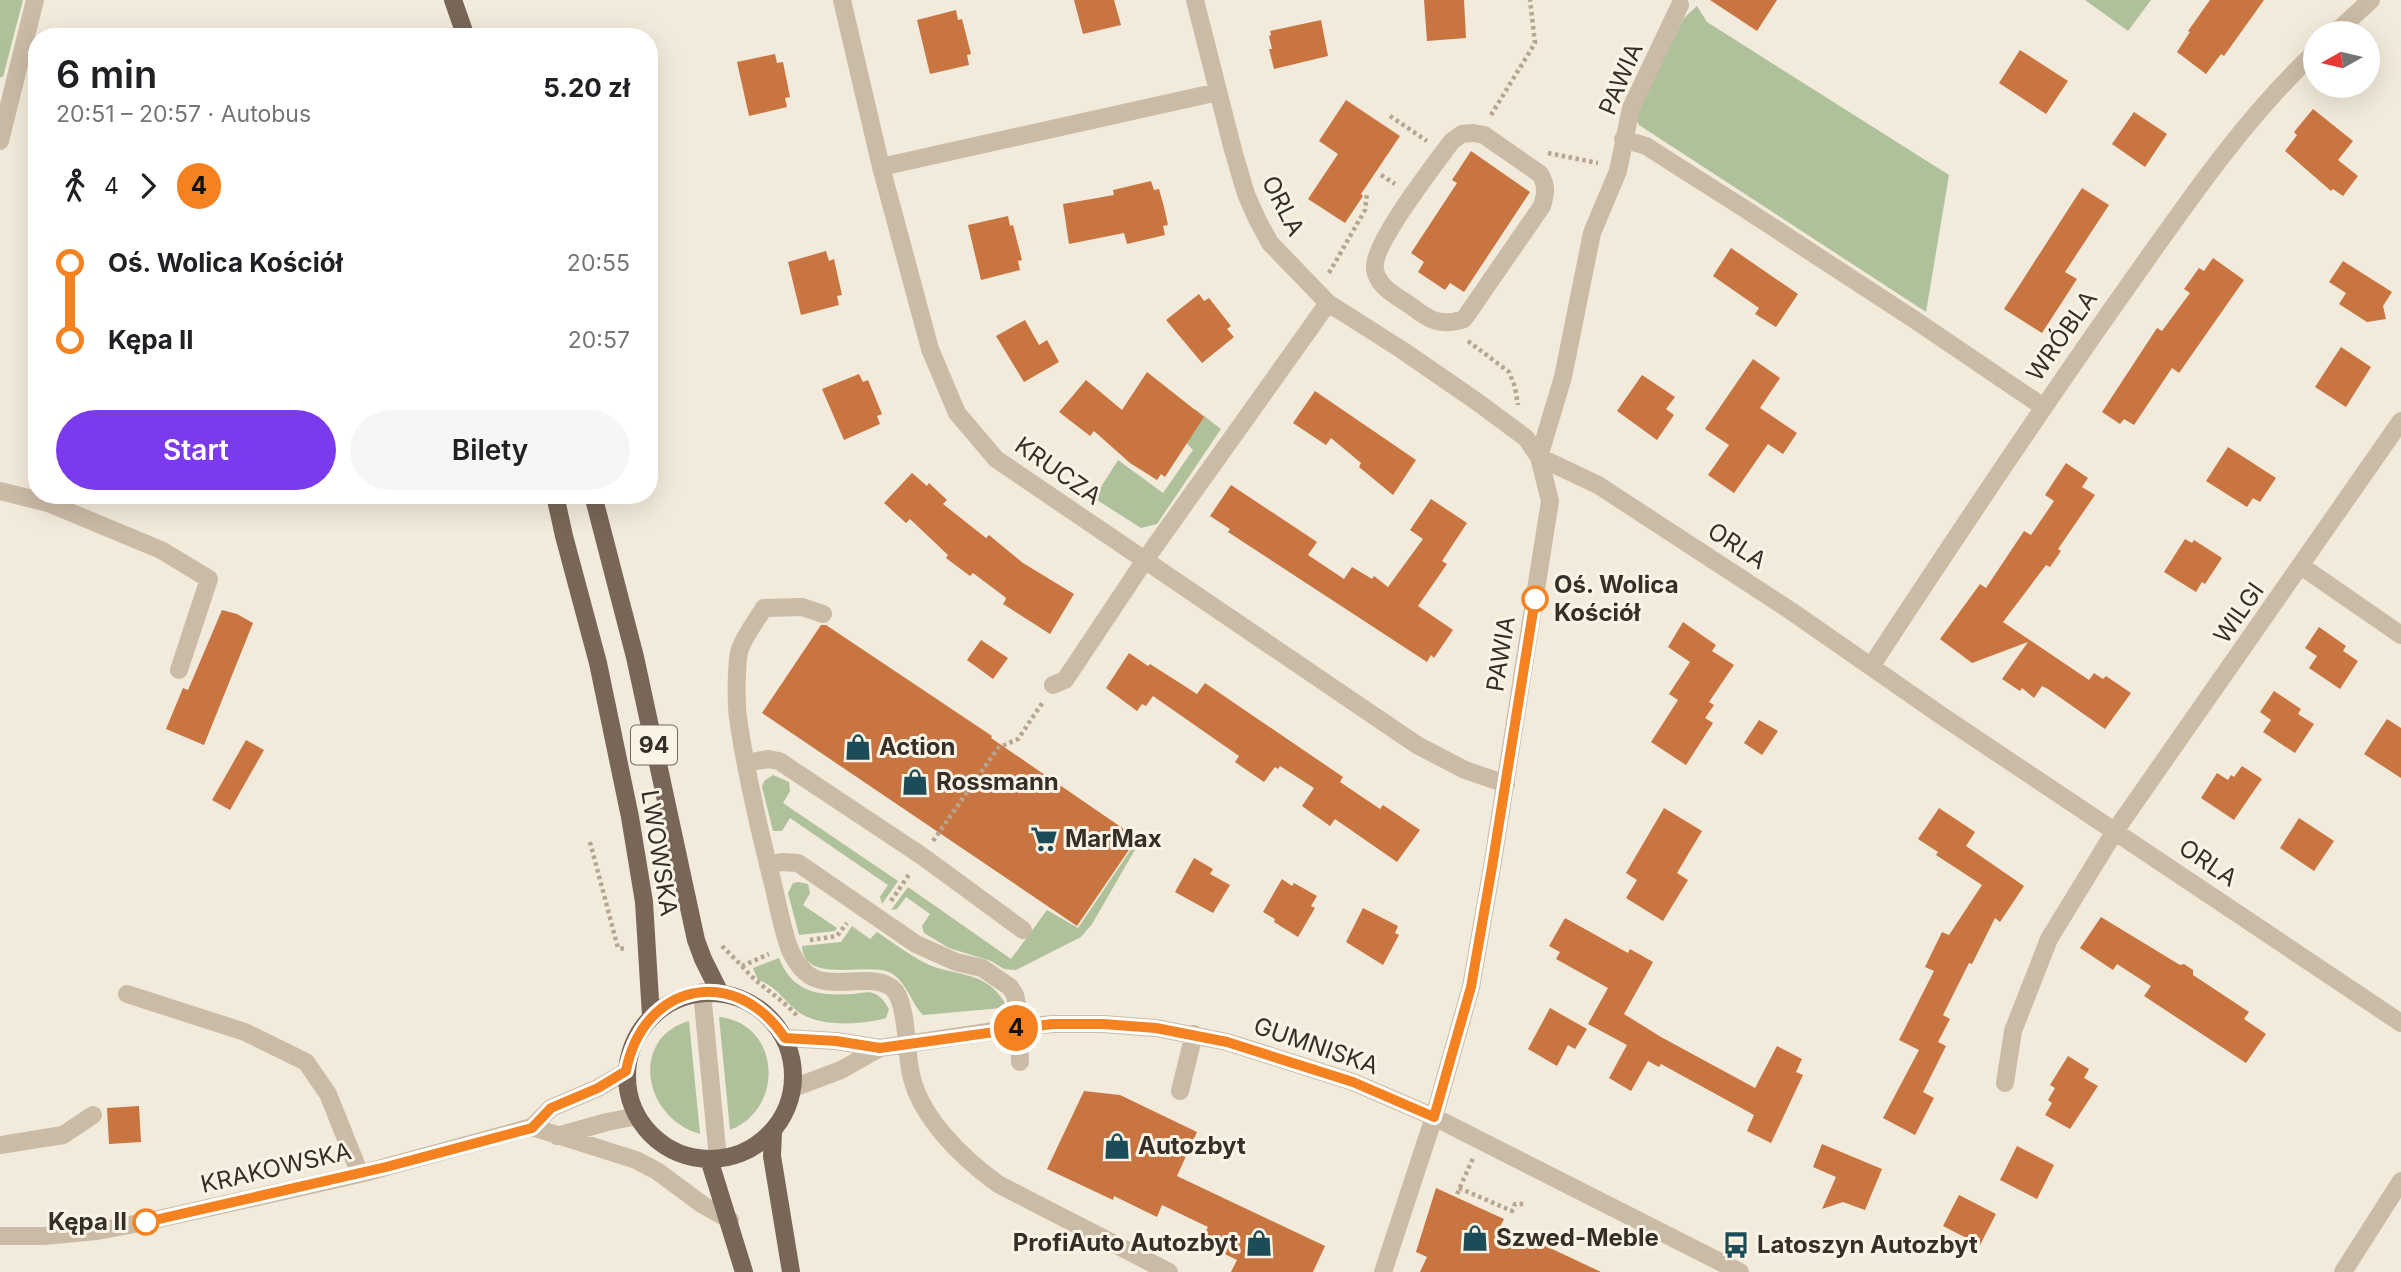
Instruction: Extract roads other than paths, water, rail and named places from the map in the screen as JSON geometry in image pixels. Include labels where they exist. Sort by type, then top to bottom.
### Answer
[{"type":"main road","points":[[451,0],[453,28]]},
{"type":"main road","points":[[451,0],[462,28]]},
{"type":"main road","name":"LWOWSKA","points":[[557,504],[598,663],[631,817],[644,902],[650,1016]]},
{"type":"main road","name":"LWOWSKA","points":[[595,504],[635,657],[696,940],[711,992]]},
{"type":"main road","points":[[711,992],[751,1003],[764,1012],[785,1038],[792,1062],[793,1088],[786,1111],[773,1132],[748,1150],[713,1159],[680,1154],[667,1147],[645,1128],[631,1102],[626,1071],[635,1038],[650,1016],[677,999],[711,992]]},
{"type":"main road","points":[[773,1132],[772,1156],[791,1272]]},
{"type":"main road","points":[[713,1159],[744,1272]]},
{"type":"street","points":[[29,28],[36,0]]},
{"type":"street","name":"KRUCZA","points":[[842,0],[881,167],[930,349],[957,414],[996,459],[1417,745],[1465,770],[1506,784]]},
{"type":"street","name":"ORLA","points":[[1195,0],[1246,194],[1270,243],[1328,303],[1402,350],[1526,438],[1539,457],[1598,485],[1872,666],[1942,716],[2401,1023]]},
{"type":"street","points":[[2348,21],[2371,0]]},
{"type":"street","name":"PAWIA","points":[[1383,1272],[1434,1117],[1471,987],[1550,502],[1539,457],[1563,377],[1592,233],[1618,171],[1631,108],[1660,52],[1679,5]]},
{"type":"street","points":[[0,141],[28,31]]},
{"type":"street","name":"WRÓBLA","points":[[1872,666],[2042,407],[2216,162],[2284,81],[2303,63]]},
{"type":"street","points":[[881,167],[1218,92]]},
{"type":"street","points":[[1462,134],[1483,135],[1540,174],[1546,184],[1542,206],[1464,319],[1454,323],[1440,324],[1428,319],[1382,284],[1375,271],[1377,252],[1452,141],[1462,134]]},
{"type":"street","points":[[1623,139],[1646,146],[1745,209],[2042,407]]},
{"type":"street","points":[[1053,685],[1065,680],[1145,560],[1328,303]]},
{"type":"street","name":"WILGI","points":[[2005,1083],[2012,1031],[2049,939],[2115,831],[2401,421]]},
{"type":"street","points":[[0,491],[28,498]]},
{"type":"street","points":[[50,504],[148,545],[209,579],[179,670]]},
{"type":"street","points":[[2301,566],[2401,635]]},
{"type":"street","points":[[822,614],[802,607],[764,608],[739,650],[737,715],[768,865],[796,963],[818,980],[832,983],[869,981],[885,984],[895,992],[918,1099],[972,1165],[998,1184],[1169,1272]]},
{"type":"street","points":[[746,763],[768,759],[779,761],[922,856],[1023,930]]},
{"type":"street","points":[[768,865],[798,863],[928,951],[956,962],[971,964],[997,977],[1015,995],[1020,1027],[1020,1062]]},
{"type":"street","points":[[711,992],[713,1159]]},
{"type":"street","points":[[127,994],[245,1032],[306,1062],[328,1094],[360,1174]]},
{"type":"street","name":"GUMNISKA","points":[[880,1048],[1052,1024],[1156,1028],[1227,1042],[1353,1082],[1434,1117],[1740,1272]]},
{"type":"street","points":[[1180,1091],[1194,1034]]},
{"type":"street","points":[[785,1038],[836,1041],[880,1048]]},
{"type":"street","points":[[793,1088],[841,1070],[880,1048]]},
{"type":"street","points":[[626,1071],[598,1088],[551,1108],[532,1128],[636,1160],[730,1220]]},
{"type":"street","points":[[0,1145],[63,1135],[93,1115]]},
{"type":"street","points":[[557,1136],[637,1116]]},
{"type":"street","name":"KRAKOWSKA","points":[[0,1236],[44,1236],[97,1231],[360,1174],[532,1128]]},
{"type":"street","points":[[2343,1272],[2401,1181]]},
{"type":"place","name":"Oś. Wolica Kościół","points":[[1535,599]]},
{"type":"place","name":"Action","points":[[858,747]]},
{"type":"place","name":"Rossmann","points":[[915,782]]},
{"type":"place","name":"MarMax","points":[[1044,839]]},
{"type":"place","name":"Autozbyt","points":[[1117,1146]]},
{"type":"place","name":"Kępa II","points":[[146,1222]]},
{"type":"place","name":"Szwed-Meble","points":[[1475,1238]]},
{"type":"place","name":"ProfiAuto Autozbyt","points":[[1259,1243]]},
{"type":"place","name":"Latoszyn Autozbyt","points":[[1736,1245]]}]
